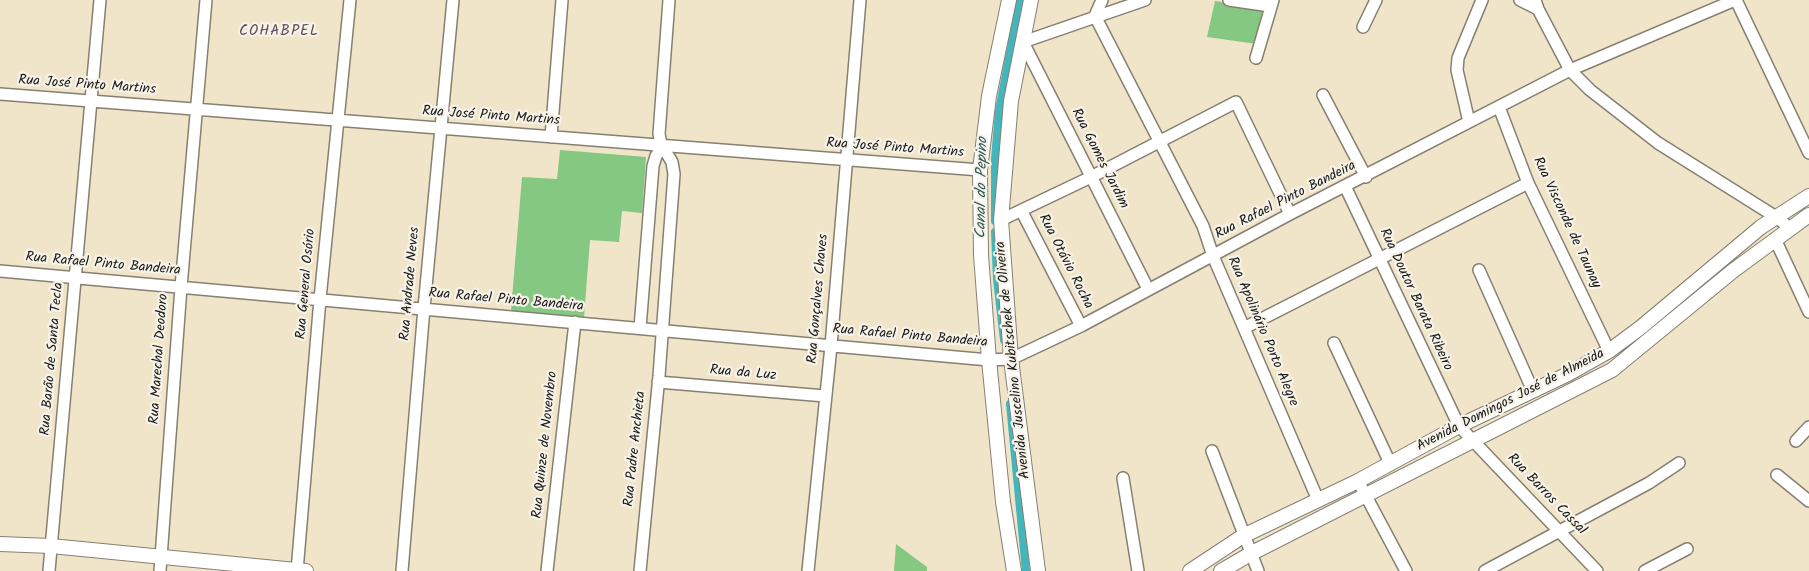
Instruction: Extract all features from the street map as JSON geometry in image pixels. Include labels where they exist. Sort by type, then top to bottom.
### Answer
[{"type":"main road","name":"Avenida Juscelino Kubitschek de Oliveira","points":[[1009,0],[1000,99],[1000,220],[1011,359],[1038,571]]},
{"type":"main road","name":"Avenida Juscelino Kubitschek de Oliveira","points":[[1014,571],[1003,502],[989,360],[981,255],[980,170],[1000,99],[1023,42],[1031,0]]},
{"type":"main road","name":"Avenida Domingos José de Almeida","points":[[1190,571],[1243,536],[1358,481],[1459,426],[1533,391],[1609,351],[1640,328],[1725,255],[1776,217],[1809,196]]},
{"type":"main road","name":"Avenida Domingos José de Almeida","points":[[1221,571],[1252,553],[1612,370],[1809,213]]},
{"type":"main road","points":[[0,544],[51,546],[160,564],[300,571]]},
{"type":"street","name":"Rua Barão de Santa Tecla","points":[[49,571],[100,0]]},
{"type":"street","name":"Rua Marechal Deodoro","points":[[160,564],[181,287],[206,0]]},
{"type":"street","name":"Rua General Osório","points":[[300,571],[320,299],[350,0]]},
{"type":"street","name":"Rua Andrade Neves","points":[[402,571],[453,0]]},
{"type":"street","points":[[551,137],[562,0]]},
{"type":"street","points":[[669,0],[659,134],[674,168]]},
{"type":"street","name":"Rua Gonçalves Chaves","points":[[808,571],[831,346],[860,0]]},
{"type":"street","points":[[1095,16],[1102,0]]},
{"type":"street","points":[[1023,42],[1145,0]]},
{"type":"street","points":[[1230,0],[1272,3],[1256,58]]},
{"type":"street","points":[[1362,27],[1376,0]]},
{"type":"street","points":[[1468,122],[1457,70],[1458,58],[1482,0]]},
{"type":"street","points":[[1520,0],[1536,4],[1570,70],[1590,90],[1658,143],[1776,217],[1790,228]]},
{"type":"street","points":[[1736,0],[1809,153]]},
{"type":"street","name":"Rua Rafael Pinto Bandeira","points":[[0,271],[989,360],[1011,359],[1081,326],[1290,214],[1366,177],[1570,70],[1736,0]]},
{"type":"street","name":"Rua Apolinário Porto Alegre","points":[[1095,16],[1203,226],[1213,256],[1318,500]]},
{"type":"street","name":"Rua Gomes Jardim","points":[[1023,42],[1148,289]]},
{"type":"street","name":"Rua José Pinto Martins","points":[[0,94],[551,137],[666,151],[846,160],[980,170]]},
{"type":"street","points":[[1323,95],[1366,177]]},
{"type":"street","points":[[1000,220],[1022,212],[1236,102],[1290,214]]},
{"type":"street","name":"Rua Visconde de Taunay","points":[[1499,107],[1528,183],[1609,351]]},
{"type":"street","points":[[640,328],[653,166],[656,156],[666,151]]},
{"type":"street","points":[[653,166],[666,161],[674,168]]},
{"type":"street","name":"Rua Padre Anchieta","points":[[640,571],[658,382],[674,168]]},
{"type":"street","points":[[1244,328],[1528,183]]},
{"type":"street","name":"Rua Doutor Barata Ribeiro","points":[[1345,186],[1459,426],[1472,441]]},
{"type":"street","points":[[1795,205],[1809,213]]},
{"type":"street","name":"Rua Otávio Rocha","points":[[1022,212],[1081,326]]},
{"type":"street","points":[[1775,239],[1809,312]]},
{"type":"street","points":[[1479,270],[1533,391]]},
{"type":"street","name":"Rua Quinze de Novembro","points":[[547,571],[575,322]]},
{"type":"street","points":[[1334,343],[1390,464]]},
{"type":"street","name":"Rua da Luz","points":[[658,382],[825,396]]},
{"type":"street","points":[[1796,441],[1809,427]]},
{"type":"street","name":"Rua Barros Cassal","points":[[1472,441],[1597,571]]},
{"type":"street","points":[[1212,451],[1258,571]]},
{"type":"street","points":[[1485,571],[1650,483],[1679,463]]},
{"type":"street","points":[[1777,474],[1809,501]]},
{"type":"street","points":[[1123,478],[1138,571]]},
{"type":"street","points":[[1358,481],[1406,571]]},
{"type":"street","points":[[1645,571],[1686,550]]},
{"type":"green space","points":[[1215,1],[1264,8],[1257,44],[1207,37]]},
{"type":"green space","points":[[560,150],[646,157],[642,213],[622,211],[619,242],[590,240],[584,317],[511,311],[522,177],[557,179]]},
{"type":"green space","points":[[896,544],[927,567],[927,571],[894,571]]},
{"type":"waterway","name":"Canal do Pepino","points":[[995,221],[995,159],[999,111],[1020,0]]},
{"type":"waterway","name":"Canal do Pepino","points":[[995,232],[997,279],[1004,340]]},
{"type":"waterway","name":"Canal do Pepino","points":[[1010,404],[1026,571]]},
{"type":"district","name":"COHABPEL","points":[[279,32]]}]
